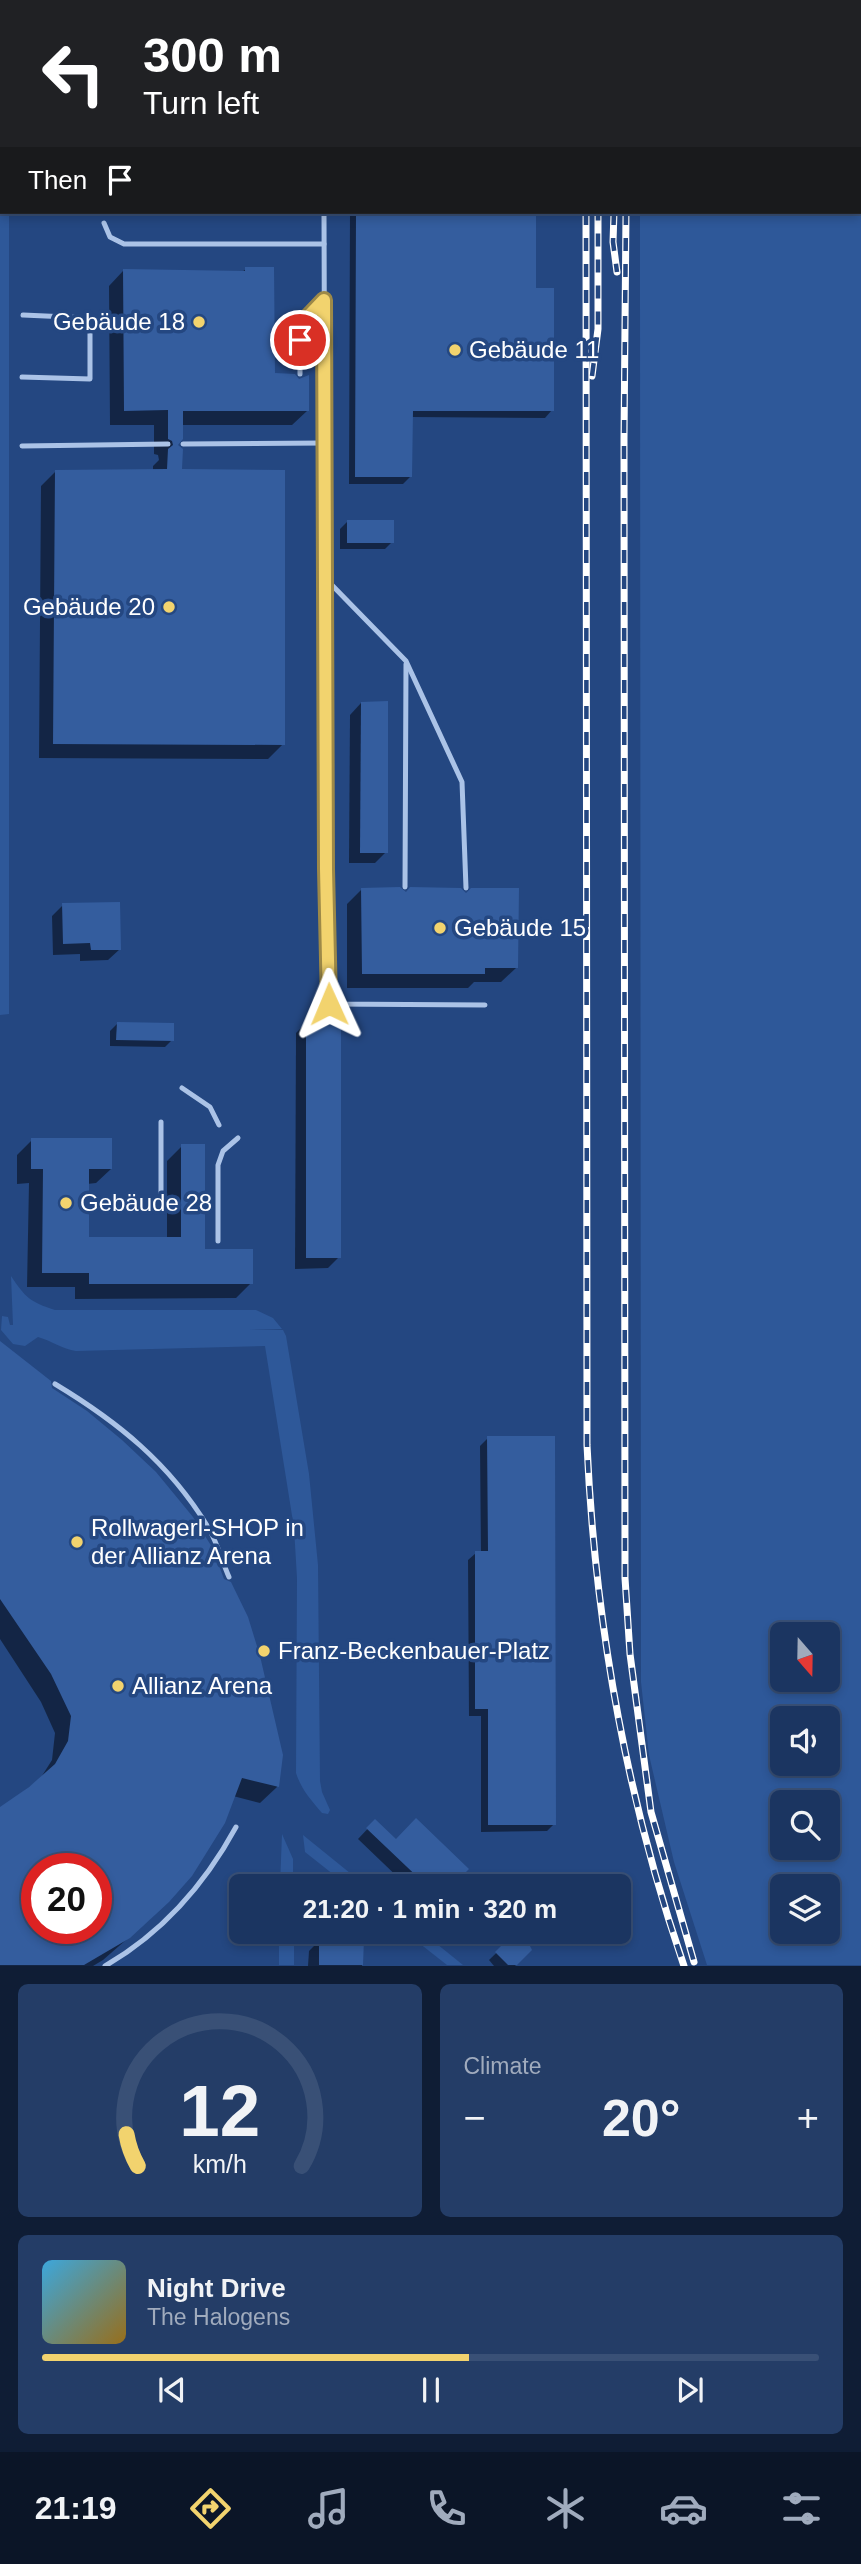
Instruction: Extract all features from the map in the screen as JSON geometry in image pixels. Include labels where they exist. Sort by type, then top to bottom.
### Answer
[{"type":"lane","points":[[324,214],[326,869],[329,1004],[485,1005]]},
{"type":"lane","points":[[104,223],[110,237],[124,244],[324,244]]},
{"type":"lane","points":[[300,374],[300,340],[304,321],[324,300]]},
{"type":"lane","points":[[22,377],[90,379],[90,318],[23,315]]},
{"type":"lane","points":[[183,444],[325,443]]},
{"type":"lane","points":[[22,446],[168,444]]},
{"type":"lane","points":[[326,579],[406,661],[463,782],[466,888]]},
{"type":"lane","points":[[405,887],[406,661]]},
{"type":"lane","points":[[182,1088],[210,1107],[219,1125]]},
{"type":"lane","points":[[161,1122],[161,1211]]},
{"type":"lane","points":[[218,1241],[218,1165],[223,1151],[237,1138]]},
{"type":"lane","points":[[55,1384],[97,1410],[143,1445],[210,1529],[229,1577]]},
{"type":"lane","points":[[105,1965],[142,1942],[185,1902],[223,1851],[236,1827]]},
{"type":"shaded area","points":[[0,214],[9,214],[9,1014],[0,1015]]},
{"type":"shaded area","points":[[640,214],[861,214],[861,1965],[707,1965],[674,1862],[649,1755],[641,1682]]},
{"type":"shaded area","points":[[11,1276],[29,1298],[55,1310],[256,1310],[273,1318],[282,1329],[249,1329],[283,1330],[309,1474],[318,1565],[320,1781],[330,1810],[328,1814],[322,1813],[310,1799],[296,1773],[297,1578],[294,1528],[265,1346],[76,1351],[38,1337],[25,1346],[13,1344],[1,1330],[2,1316],[8,1317],[10,1325],[13,1325]]},
{"type":"shaded area","points":[[282,1834],[293,1859],[293,1874],[280,1874]]},
{"type":"shaded area","points":[[303,1835],[351,1874],[333,1874],[305,1852]]},
{"type":"shaded area","points":[[279,1944],[294,1944],[294,1965],[279,1965]]},
{"type":"shaded area","points":[[420,1944],[437,1944],[463,1965],[447,1965]]},
{"type":"building","name":"Gebäude 11","points":[[356,214],[536,214],[536,288],[554,288],[554,411],[413,411],[412,477],[355,477]]},
{"type":"building","name":"Gebäude 20","points":[[245,267],[274,267],[275,373],[295,374],[299,379],[309,375],[309,411],[183,411],[183,439],[178,445],[183,449],[182,469],[285,470],[285,745],[53,744],[55,470],[167,469],[168,449],[173,445],[168,439],[168,410],[124,411],[123,269],[245,271]]},
{"type":"building","points":[[347,520],[394,520],[394,543],[347,543]]},
{"type":"building","points":[[388,701],[388,853],[360,853],[361,702]]},
{"type":"building","name":"Gebäude 15","points":[[400,887],[406,892],[410,887],[461,888],[466,893],[471,888],[519,888],[518,968],[485,968],[485,974],[362,974],[361,888]]},
{"type":"building","points":[[120,902],[121,950],[91,950],[90,943],[63,944],[62,903]]},
{"type":"building","points":[[306,1020],[341,1020],[341,1258],[306,1258]]},
{"type":"building","points":[[117,1022],[174,1023],[174,1041],[116,1040]]},
{"type":"building","name":"Gebäude 28","points":[[31,1138],[112,1138],[112,1169],[89,1169],[89,1237],[181,1237],[181,1144],[205,1144],[205,1249],[253,1249],[253,1284],[89,1284],[89,1273],[42,1273],[43,1169],[31,1169]]},
{"type":"building","name":"Allianz Arena","points":[[0,1341],[51,1381],[52,1388],[87,1411],[122,1440],[156,1472],[193,1517],[212,1547],[224,1579],[231,1582],[248,1617],[283,1755],[279,1787],[242,1778],[225,1823],[192,1876],[169,1902],[130,1938],[84,1965],[0,1965],[0,1807],[29,1787],[55,1764],[68,1741],[71,1716],[51,1674],[0,1599]]},
{"type":"building","points":[[487,1436],[555,1436],[556,1825],[488,1825],[488,1709],[475,1709],[475,1551],[488,1551]]},
{"type":"building","points":[[416,1818],[469,1869],[464,1874],[414,1874],[366,1828],[375,1819],[396,1839]]},
{"type":"building","points":[[319,1944],[364,1944],[363,1965],[319,1965]]},
{"type":"building","points":[[503,1944],[529,1944],[532,1950],[517,1965],[508,1965],[495,1952]]},
{"type":"railway","points":[[586,214],[587,1445],[597,1578],[617,1709],[646,1838],[684,1966]]},
{"type":"railway","points":[[592,376],[598,329],[598,214]]},
{"type":"railway","points":[[614,214],[613,242],[617,272]]},
{"type":"railway","points":[[626,214],[625,1578],[630,1654],[651,1812],[694,1962]]},
{"type":"place","name":"Gebäude 18","points":[[199,322]]},
{"type":"place","name":"Gebäude 11","points":[[455,350]]},
{"type":"place","name":"Gebäude 20","points":[[169,607]]},
{"type":"place","name":"Gebäude 15","points":[[440,928]]},
{"type":"place","name":"Gebäude 28","points":[[66,1203]]},
{"type":"place","name":"Rollwagerl-SHOP in der Allianz Arena","points":[[77,1542]]},
{"type":"place","name":"Franz-Beckenbauer-Platz","points":[[264,1651]]},
{"type":"place","name":"Allianz Arena","points":[[118,1686]]},
{"type":"route","points":[[300,340],[304,321],[324,300],[329,1004]]}]
